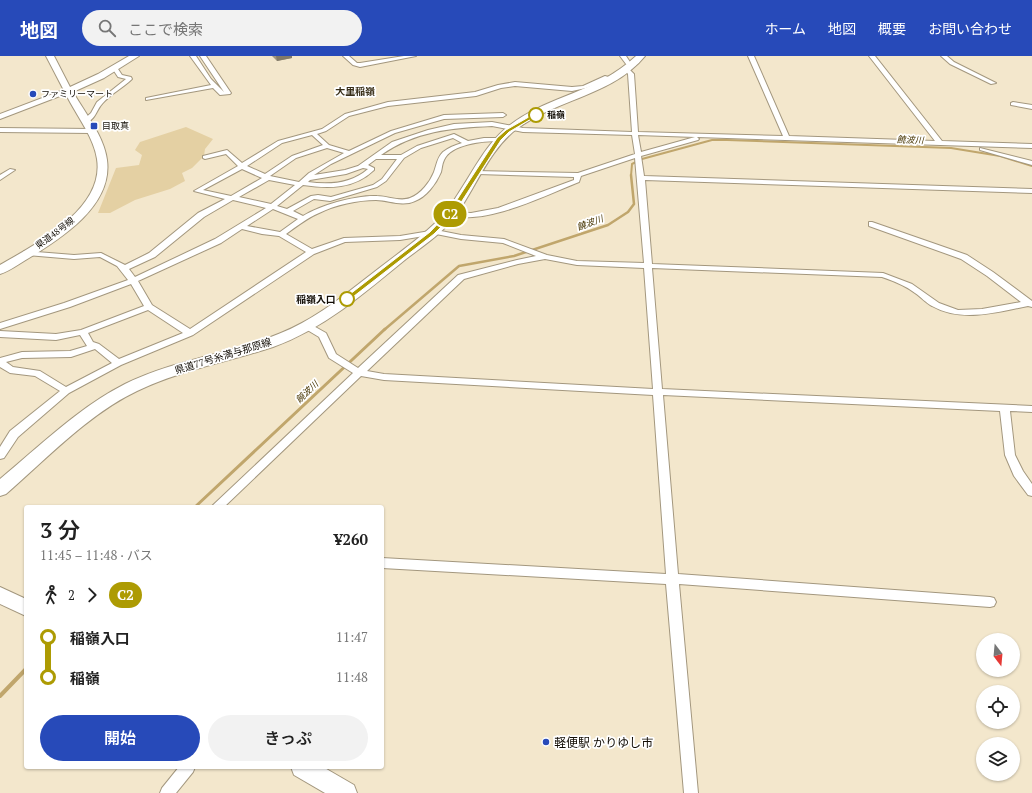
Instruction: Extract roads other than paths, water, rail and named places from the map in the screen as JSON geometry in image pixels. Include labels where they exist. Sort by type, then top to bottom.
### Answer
[{"type":"main road","name":"県道48号線","points":[[0,270],[71,222],[88,204],[100,188],[104,171],[103,160],[90,131],[50,56]]},
{"type":"main road","points":[[69,91],[135,56]]},
{"type":"main road","name":"県道77号糸満与那原線","points":[[0,489],[81,420],[130,388],[173,371],[224,358],[270,343],[307,326],[338,306],[432,233],[451,214],[499,139],[512,128],[551,107],[612,79],[634,64]]},
{"type":"main road","points":[[0,595],[24,607]]},
{"type":"main road","points":[[305,769],[346,793]]},
{"type":"street","points":[[193,56],[214,86],[222,94],[228,93],[203,56]]},
{"type":"street","points":[[346,56],[355,64],[360,65],[413,56]]},
{"type":"street","points":[[623,56],[628,63],[634,64],[631,74],[634,134],[641,178],[672,579],[691,793]]},
{"type":"street","points":[[752,56],[787,139]]},
{"type":"street","points":[[872,56],[940,143]]},
{"type":"street","points":[[944,56],[952,63],[993,82]]},
{"type":"street","points":[[85,121],[94,114],[99,103],[129,79],[120,76],[116,70],[113,69]]},
{"type":"street","points":[[305,219],[289,211],[273,206],[230,199],[197,191],[242,166],[280,142],[324,130],[347,115],[388,104],[476,94],[500,86],[515,84],[572,89],[584,87],[605,78],[612,79]]},
{"type":"street","points":[[148,99],[214,86]]},
{"type":"street","points":[[0,117],[69,91]]},
{"type":"street","points":[[1012,104],[1032,107]]},
{"type":"street","points":[[0,326],[67,305],[132,281],[218,241],[273,206],[311,174],[349,153],[393,132],[444,117],[503,115]]},
{"type":"street","points":[[308,178],[346,172],[362,165],[394,143],[430,131],[454,126],[492,124],[524,130],[1032,146]]},
{"type":"street","points":[[0,130],[90,131]]},
{"type":"street","points":[[313,133],[327,146],[349,153]]},
{"type":"street","points":[[281,234],[333,200],[375,186],[384,180],[402,157],[419,147],[454,136],[467,143]]},
{"type":"street","points":[[478,172],[578,175],[588,173],[638,155],[714,136]]},
{"type":"street","points":[[289,211],[312,197],[322,196],[333,200],[374,198],[410,201],[423,193],[432,182],[438,170],[440,160],[445,154],[467,143],[478,140],[499,139]]},
{"type":"street","points":[[962,144],[1032,163]]},
{"type":"street","points":[[124,268],[152,255],[200,215],[267,178],[294,157],[327,146]]},
{"type":"street","points":[[205,157],[227,152],[242,166],[267,178],[326,186],[354,182],[365,177],[372,169],[362,165]]},
{"type":"street","points":[[375,157],[402,157]]},
{"type":"street","points":[[0,178],[12,170]]},
{"type":"street","points":[[451,214],[471,215],[500,210],[577,181],[578,175]]},
{"type":"street","points":[[641,178],[1032,191]]},
{"type":"street","points":[[326,186],[333,200]]},
{"type":"street","points":[[872,224],[964,257],[990,274],[1030,304]]},
{"type":"street","points":[[242,227],[262,232],[281,234],[311,252]]},
{"type":"street","points":[[0,455],[14,434],[66,391],[118,364],[190,333],[311,252],[344,240],[400,238],[432,233],[504,241],[545,257],[577,263],[647,267],[883,275],[903,282],[918,291],[935,305],[954,311],[975,312],[1030,304]]},
{"type":"street","points":[[27,253],[74,257],[101,255],[120,264],[142,294],[149,308],[190,333]]},
{"type":"street","points":[[219,505],[461,277],[516,262],[545,257]]},
{"type":"street","points":[[0,334],[56,337],[83,332],[149,308]]},
{"type":"street","points":[[307,326],[323,335],[332,356],[359,373],[384,377],[658,392],[1032,409]]},
{"type":"street","points":[[83,332],[90,344],[96,346],[118,364]]},
{"type":"street","points":[[0,361],[22,355],[70,354],[96,346]]},
{"type":"street","points":[[0,361],[10,370],[38,373],[66,391]]},
{"type":"street","points":[[1005,408],[1010,455],[1018,473],[1032,492]]},
{"type":"street","points":[[384,564],[672,579],[990,602]]},
{"type":"street","points":[[167,793],[186,769]]},
{"type":"waterway","name":"饒波川","points":[[631,175],[632,164],[642,159],[712,140],[951,148],[1000,156],[1032,166]]},
{"type":"waterway","name":"饒波川","points":[[384,330],[459,266],[514,256],[608,225],[628,212],[634,204],[631,175]]},
{"type":"waterway","name":"饒波川","points":[[197,505],[385,329]]},
{"type":"waterway","name":"饒波川","points":[[0,696],[24,671]]},
{"type":"place","name":"ファミリーマート","points":[[33,94]]},
{"type":"place","name":"稲嶺","points":[[536,115]]},
{"type":"place","name":"目取真","points":[[94,126]]},
{"type":"place","name":"稲嶺入口","points":[[347,299]]},
{"type":"place","name":"軽便駅 かりゆし市","points":[[546,742]]},
{"type":"district","name":"大里稲嶺","points":[[355,91]]}]
